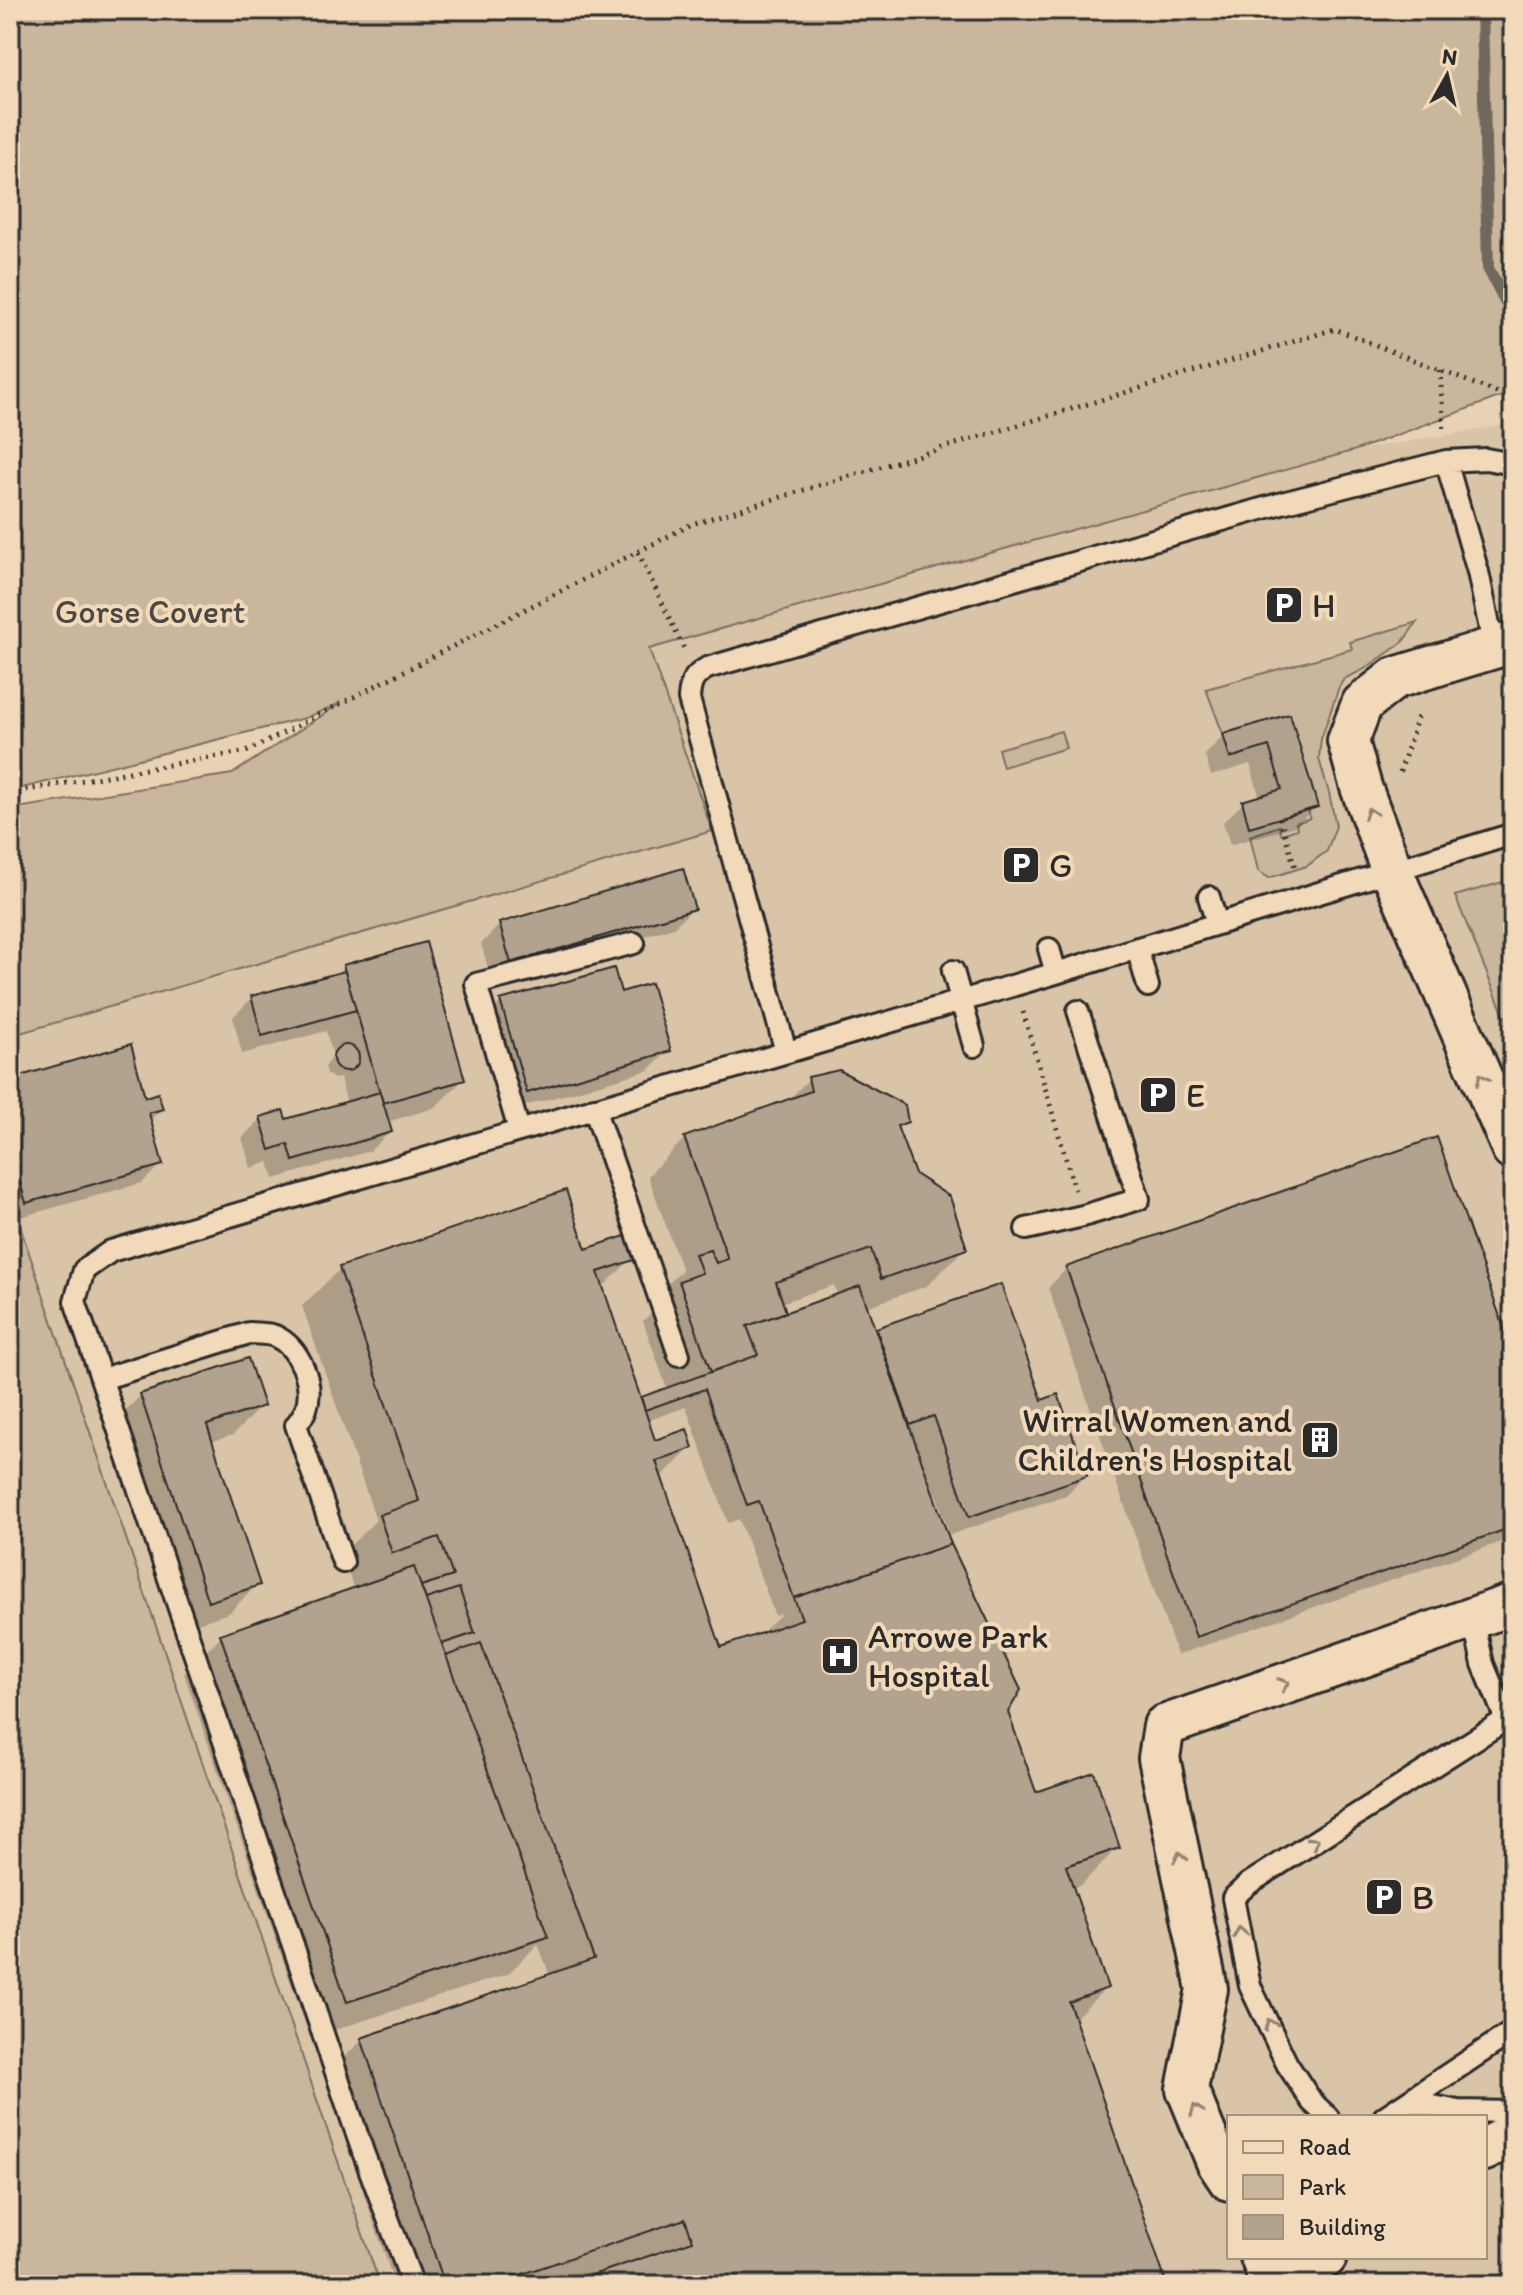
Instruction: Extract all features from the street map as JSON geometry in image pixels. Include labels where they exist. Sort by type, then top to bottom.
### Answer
[{"type":"street","points":[[1504,645],[1395,678],[1362,704],[1348,741],[1361,787],[1392,871],[1513,1150]]},
{"type":"street","points":[[1227,2177],[1217,2162],[1187,2089],[1207,1989],[1159,1758],[1164,1726],[1513,1604]]},
{"type":"street","points":[[1487,2149],[1513,2132]]},
{"type":"street","points":[[1265,2274],[1296,2274],[1322,2259]]},
{"type":"lane","points":[[786,1052],[689,699],[695,674],[707,668],[1282,503],[1446,461],[1486,459],[1513,464]]},
{"type":"lane","points":[[1446,461],[1478,572],[1504,645]]},
{"type":"lane","points":[[413,2285],[353,2121],[75,1301],[84,1270],[111,1251],[1056,973],[1513,834]]},
{"type":"lane","points":[[1209,897],[1217,924]]},
{"type":"lane","points":[[519,1130],[476,984],[634,943]]},
{"type":"lane","points":[[1137,948],[1148,986]]},
{"type":"lane","points":[[1049,949],[1056,973]]},
{"type":"lane","points":[[953,971],[974,1046]]},
{"type":"lane","points":[[1026,1229],[1139,1199],[1078,1011]]},
{"type":"lane","points":[[594,1108],[679,1355]]},
{"type":"lane","points":[[102,1379],[249,1333],[273,1335],[292,1348],[304,1368],[308,1393],[306,1409],[296,1425],[343,1562]]},
{"type":"lane","points":[[1326,2115],[1312,2102],[1287,2064],[1250,1986],[1233,1898],[1248,1884],[1509,1717],[1483,1664],[1473,1618]]},
{"type":"lane","points":[[1387,2115],[1513,2031]]},
{"type":"lane","points":[[1408,2101],[1458,2111],[1513,2112]]},
{"type":"path","points":[[10,793],[248,751],[692,524],[1335,329],[1513,399]]},
{"type":"path","points":[[1440,370],[1446,461]]},
{"type":"path","points":[[638,552],[695,674]]},
{"type":"path","points":[[1398,777],[1426,694],[1421,669]]},
{"type":"path","points":[[1280,818],[1304,898]]},
{"type":"path","points":[[1015,984],[1083,1216]]},
{"type":"shaded area","name":"Arrowe Park Hospital","points":[[1513,424],[1513,879],[1455,896],[1513,1037],[1513,2285],[380,2285],[10,1196],[10,1036],[712,831],[649,649],[1356,450]]},
{"type":"green space","name":"Gorse Covert","points":[[10,10],[1513,10],[1513,392],[1356,450],[649,649],[712,831],[10,1036],[10,809],[232,774],[341,703],[305,718],[10,791]]},
{"type":"green space","points":[[1417,622],[1402,643],[1344,679],[1339,687],[1321,739],[1319,759],[1336,826],[1327,851],[1307,866],[1269,878],[1258,871],[1250,836],[1279,826],[1281,834],[1297,829],[1296,823],[1310,818],[1289,714],[1223,734],[1206,689],[1352,649],[1350,642]]},
{"type":"green space","points":[[1061,731],[1066,748],[1003,767],[998,749]]},
{"type":"green space","points":[[1513,879],[1513,1037],[1455,896]]},
{"type":"green space","points":[[10,1197],[380,2285],[10,2285]]},
{"type":"building","points":[[1290,714],[1318,807],[1249,827],[1242,801],[1282,789],[1269,746],[1230,758],[1223,734]]},
{"type":"building","points":[[683,868],[695,909],[511,963],[499,923]]},
{"type":"building","points":[[426,942],[465,1080],[383,1103],[343,965]]},
{"type":"building","points":[[614,968],[621,992],[651,983],[671,1051],[527,1093],[500,1000]]},
{"type":"building","points":[[345,971],[356,1010],[262,1036],[251,996]]},
{"type":"building","points":[[131,1044],[145,1097],[158,1093],[163,1109],[149,1113],[163,1165],[26,1203],[10,1154],[10,1079]]},
{"type":"building","points":[[346,1045],[355,1049],[359,1058],[355,1067],[346,1071],[337,1067],[333,1058],[337,1049]]},
{"type":"building","points":[[839,1070],[905,1105],[908,1122],[897,1126],[915,1174],[950,1197],[967,1249],[881,1279],[871,1249],[776,1282],[786,1312],[747,1326],[758,1355],[711,1372],[679,1281],[702,1273],[695,1254],[710,1250],[716,1263],[728,1259],[684,1137],[811,1091],[808,1077]]},
{"type":"building","points":[[380,1092],[392,1132],[293,1161],[288,1144],[270,1150],[260,1117],[283,1110],[286,1119]]},
{"type":"building","name":"Wirral Women and Children's Hospital","points":[[1437,1137],[1513,1354],[1513,1527],[1196,1637],[1066,1267]]},
{"type":"building","points":[[566,1190],[586,1249],[625,1236],[634,1260],[598,1272],[655,1440],[687,1429],[693,1448],[656,1461],[721,1647],[802,1619],[794,1598],[951,1544],[1021,1690],[1008,1712],[1036,1792],[1094,1772],[1120,1848],[1066,1866],[1108,1988],[1069,2002],[1167,2285],[576,2285],[575,2281],[693,2241],[685,2219],[490,2285],[445,2285],[361,2038],[594,1959],[481,1643],[446,1656],[442,1644],[475,1633],[459,1588],[426,1599],[421,1586],[453,1576],[439,1537],[392,1553],[379,1515],[419,1501],[339,1267]]},
{"type":"building","points":[[1001,1284],[1042,1400],[1058,1394],[1087,1476],[969,1517],[934,1416],[910,1425],[876,1328]]},
{"type":"building","points":[[860,1286],[951,1544],[794,1598],[759,1501],[747,1505],[705,1389],[645,1410],[641,1397],[758,1355],[747,1326]]},
{"type":"building","points":[[248,1358],[264,1406],[207,1425],[260,1585],[208,1602],[140,1394]]},
{"type":"building","points":[[414,1567],[548,1937],[347,2002],[220,1634]]},
{"type":"waterway","points":[[1482,10],[1488,268],[1513,316]]},
{"type":"place","name":"H","points":[[1284,605]]},
{"type":"place","name":"G","points":[[1021,865]]},
{"type":"place","name":"E","points":[[1158,1095]]},
{"type":"place","name":"Wirral Women and Children's Hospital","points":[[1320,1440]]},
{"type":"place","name":"Arrowe Park Hospital","points":[[840,1656]]},
{"type":"place","name":"B","points":[[1384,1897]]}]
